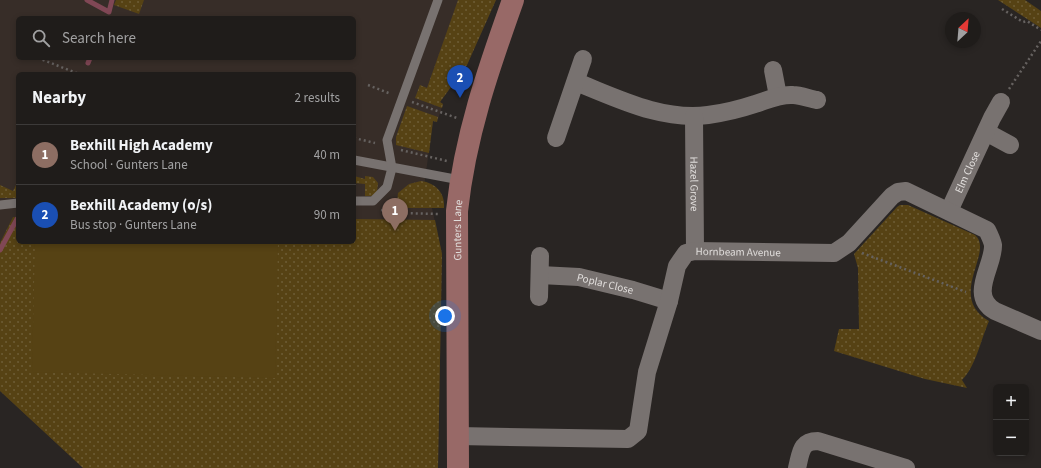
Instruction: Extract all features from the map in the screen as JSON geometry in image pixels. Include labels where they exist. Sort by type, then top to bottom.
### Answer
[{"type":"street","name":"Gunters Lane","points":[[458,468],[456,215],[462,172],[472,123],[482,88],[513,0]]},
{"type":"street","points":[[556,138],[584,59]]},
{"type":"street","points":[[773,70],[778,96]]},
{"type":"street","points":[[576,82],[646,109],[670,114],[694,116],[708,115],[754,104],[778,96],[794,95],[817,100]]},
{"type":"street","name":"Elm Close","points":[[949,212],[986,132],[1005,97]]},
{"type":"street","name":"Hazel Grove","points":[[694,116],[695,251]]},
{"type":"street","points":[[986,132],[1010,145]]},
{"type":"street","name":"Hornbeam Avenue","points":[[458,436],[628,439],[638,431],[647,372],[669,302],[677,266],[686,254],[695,251],[834,253],[845,247],[892,196],[898,192],[906,191],[987,230],[993,245],[984,282],[983,298]]},
{"type":"street","points":[[539,297],[540,256]]},
{"type":"street","name":"Poplar Close","points":[[540,275],[579,277],[634,290],[669,302]]},
{"type":"street","points":[[983,298],[990,308],[995,311],[1041,331]]},
{"type":"street","points":[[797,468],[802,449],[805,444],[811,441],[818,441],[906,468]]},
{"type":"lane","points":[[356,201],[373,201],[387,186],[392,168],[387,140],[438,0]]},
{"type":"lane","points":[[356,160],[392,168],[462,172]]},
{"type":"lane","points":[[0,205],[16,203]]},
{"type":"path","points":[[1002,9],[1023,22],[1027,21],[1041,30]]},
{"type":"path","points":[[1005,97],[1041,41]]},
{"type":"path","points":[[43,60],[75,72]]},
{"type":"path","points":[[368,85],[472,123]]},
{"type":"path","points":[[356,138],[387,146],[462,172]]},
{"type":"path","points":[[374,209],[400,213],[456,215]]},
{"type":"path","points":[[845,247],[983,298]]},
{"type":"shaded area","points":[[0,0],[496,0],[467,65],[440,102],[443,104],[437,122],[433,121],[424,187],[428,190],[442,254],[438,468],[83,468],[0,391]]},
{"type":"shaded area","points":[[116,0],[144,0],[139,14],[114,5]]},
{"type":"shaded area","points":[[458,0],[496,0],[467,65],[440,102],[443,104],[442,108],[415,98],[420,85],[427,88]]},
{"type":"shaded area","points":[[998,0],[1025,0],[1041,11],[1041,28]]},
{"type":"shaded area","points":[[407,106],[438,117],[437,122],[433,121],[429,153],[396,145],[396,137]]},
{"type":"shaded area","points":[[365,176],[373,177],[378,183],[377,192],[372,196],[365,196],[365,184],[356,183],[356,177],[365,179]]},
{"type":"shaded area","points":[[421,181],[435,186],[441,193],[444,208],[401,208],[397,203],[398,193],[409,184]]},
{"type":"shaded area","points":[[0,185],[13,191],[16,185],[16,198],[0,198]]},
{"type":"shaded area","points":[[900,205],[908,205],[975,235],[980,243],[980,252],[971,287],[971,299],[977,311],[989,321],[975,360],[962,380],[967,388],[925,379],[834,351],[839,329],[859,329],[858,268],[854,254],[897,207]]},
{"type":"shaded area","points":[[13,217],[16,217],[16,244],[356,244],[356,219],[435,220],[442,254],[438,468],[83,468],[0,391],[0,243]]},
{"type":"shaded area","points":[[35,244],[278,244],[275,378],[32,372]]},
{"type":"waterway","points":[[87,0],[109,12],[112,0]]},
{"type":"waterway","points":[[0,250],[16,221]]},
{"type":"place","name":"Bexhill Academy (o/s)","points":[[460,98]]},
{"type":"place","name":"Bexhill High Academy","points":[[395,231]]}]
